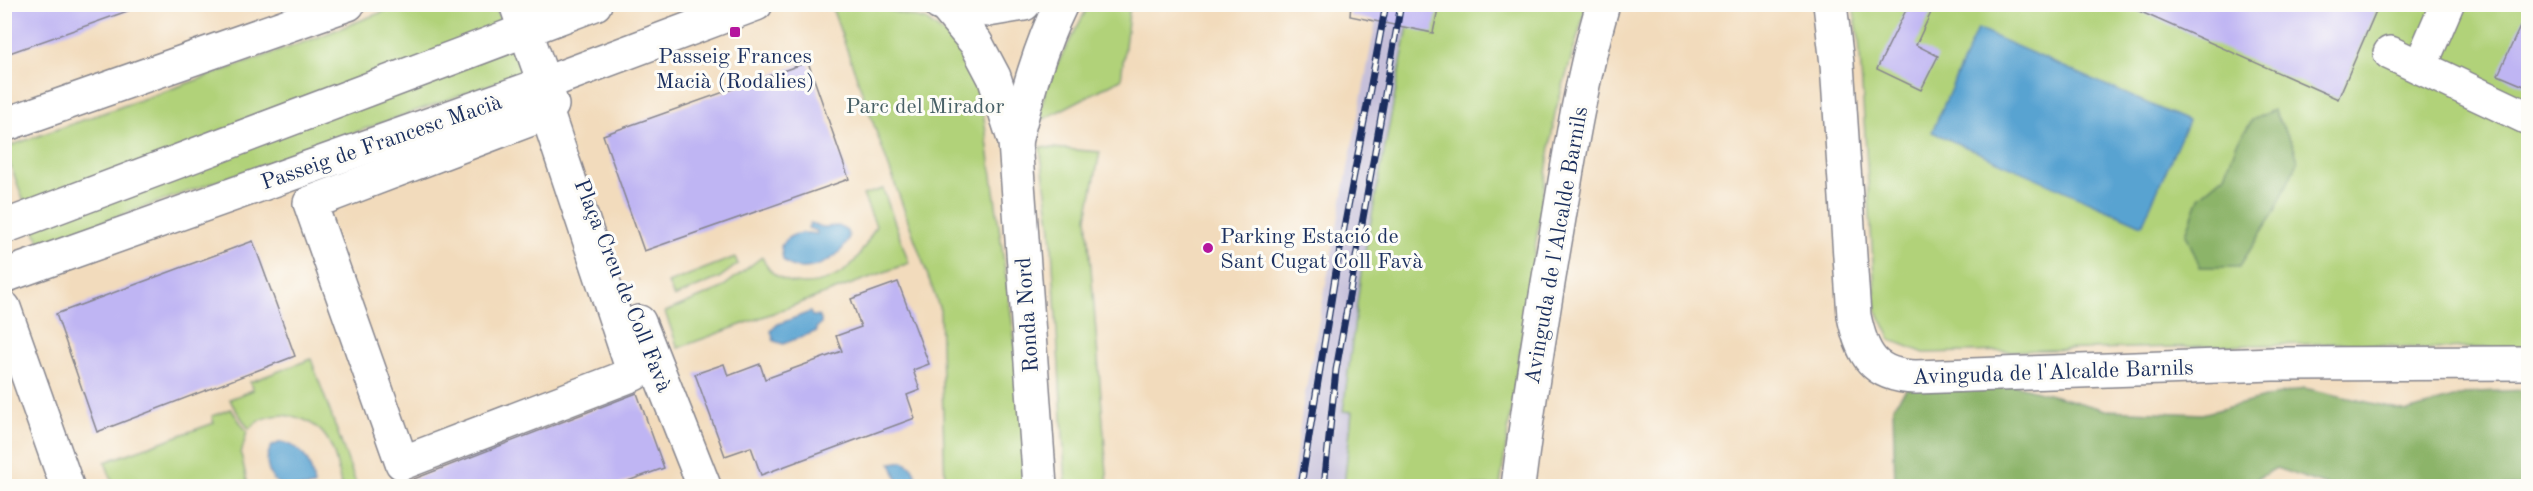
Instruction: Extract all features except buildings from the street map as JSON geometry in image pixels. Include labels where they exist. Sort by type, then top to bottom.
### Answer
[{"type":"street","points":[[4,125],[348,4]]},
{"type":"street","points":[[4,227],[521,18],[595,4]]},
{"type":"street","name":"Passeig de Francesc Macià","points":[[4,276],[543,84],[756,4]]},
{"type":"street","name":"Ronda Nord","points":[[943,6],[988,10],[1024,4]]},
{"type":"street","name":"Ronda Nord","points":[[1015,142],[1030,81],[1061,4]]},
{"type":"street","name":"Avinguda de l'Alcalde Barnils","points":[[1518,486],[1532,377],[1568,167],[1588,58],[1603,4]]},
{"type":"street","name":"Avinguda de l'Alcalde Barnils","points":[[1830,4],[1837,64],[1854,316],[1859,340],[1865,354],[1875,365],[1888,372],[1916,377],[2273,364],[2529,363]]},
{"type":"street","points":[[2420,67],[2447,4]]},
{"type":"street","name":"Ronda Nord","points":[[943,6],[975,44],[994,77],[1015,142],[1040,486]]},
{"type":"street","name":"Plaça Creu de Coll Favà","points":[[521,18],[543,84],[704,486]]},
{"type":"street","points":[[2390,54],[2529,118]]},
{"type":"street","points":[[547,113],[634,374],[394,467],[310,203],[547,113]]},
{"type":"street","points":[[4,308],[67,486]]},
{"type":"shaded area","points":[[1379,5],[1407,27],[1361,273],[1343,410],[1352,412],[1344,486],[1292,486],[1303,405]]},
{"type":"green space","points":[[400,5],[495,5],[523,73],[40,244],[4,148],[313,39]]},
{"type":"green space","name":"Parc del Mirador","points":[[831,5],[869,5],[926,20],[961,47],[982,104],[1035,486],[945,486],[940,310]]},
{"type":"green space","points":[[1089,5],[1130,5],[1121,79],[1038,122],[1047,83]]},
{"type":"green space","points":[[1412,5],[1587,5],[1555,113],[1500,486],[1344,486],[1352,412],[1343,411],[1361,273]]},
{"type":"green space","points":[[1853,5],[2528,5],[2528,347],[2428,349],[2351,343],[1924,353],[1891,340],[1876,309],[1859,39]]},
{"type":"green space","points":[[2273,110],[2293,144],[2298,161],[2274,213],[2239,267],[2200,267],[2186,234],[2199,197],[2225,175],[2237,143],[2252,120]]},
{"type":"green space","points":[[1040,147],[1100,152],[1087,217],[1108,486],[1066,486],[1051,230]]},
{"type":"green space","points":[[883,189],[909,263],[678,348],[665,312],[720,289],[762,257],[769,269],[778,277],[790,282],[816,283],[841,273],[859,256],[876,226],[863,195]]},
{"type":"green space","points":[[735,257],[738,264],[719,278],[674,297],[668,283]]},
{"type":"green space","points":[[311,359],[357,486],[341,486],[332,449],[319,429],[299,418],[278,416],[257,422],[249,429],[230,399],[253,390],[250,382]]},
{"type":"green space","points":[[2015,385],[2106,410],[2202,414],[2304,388],[2407,411],[2475,392],[2528,390],[2528,486],[2329,486],[2276,468],[2244,486],[1895,486],[1893,406],[1909,386]]},
{"type":"green space","points":[[231,409],[247,432],[241,454],[248,486],[114,486],[105,462],[214,423],[212,416]]},
{"type":"water","points":[[1977,29],[2188,121],[2142,225],[1932,132]]},
{"type":"water","points":[[810,223],[822,227],[842,227],[849,236],[839,252],[831,259],[810,267],[791,266],[783,260],[781,246],[788,238],[797,234],[817,234],[817,231],[808,228]]},
{"type":"water","points":[[810,312],[812,316],[818,316],[821,319],[821,324],[816,328],[817,331],[783,344],[774,341],[771,331],[776,325]]},
{"type":"water","points":[[281,442],[296,448],[306,458],[314,486],[288,487],[274,480],[268,469],[269,451],[272,446]]},
{"type":"water","points":[[904,461],[912,467],[921,486],[900,486],[891,463]]},
{"type":"railway","points":[[1301,486],[1336,271],[1386,4]]},
{"type":"railway","points":[[1324,486],[1336,370],[1401,4]]},
{"type":"place","name":"Passeig Frances Macià (Rodalies)","points":[[735,32]]},
{"type":"place","name":"Parking Estació de Sant Cugat Coll Favà","points":[[1208,248]]}]
